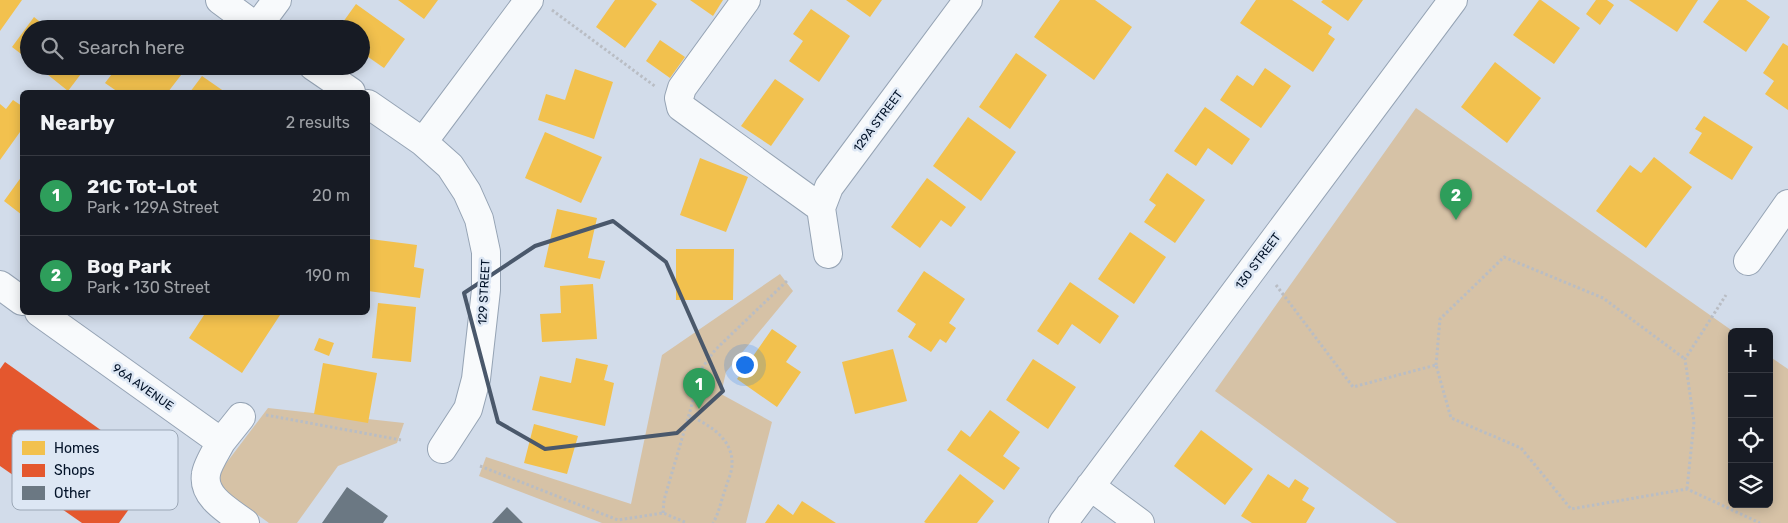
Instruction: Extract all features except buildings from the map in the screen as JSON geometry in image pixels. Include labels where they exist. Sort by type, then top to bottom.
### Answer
[{"type":"street","points":[[220,0],[247,20]]},
{"type":"street","points":[[263,20],[277,0]]},
{"type":"street","points":[[746,0],[682,88],[679,98],[681,107],[822,208]]},
{"type":"street","name":"129A STREET","points":[[828,254],[822,208],[829,186],[968,0]]},
{"type":"street","name":"130 STREET","points":[[1063,523],[1454,0]]},
{"type":"street","points":[[424,142],[537,3]]},
{"type":"street","points":[[326,75],[348,90]]},
{"type":"street","name":"129 STREET","points":[[370,105],[424,142],[450,166],[467,192],[479,219],[486,252],[486,290],[476,379],[468,410],[442,449]]},
{"type":"street","points":[[1748,261],[1788,204]]},
{"type":"street","points":[[0,285],[20,300]]},
{"type":"street","name":"96A AVENUE","points":[[43,315],[221,442]]},
{"type":"street","points":[[245,523],[216,502],[207,488],[206,473],[221,442],[251,416]]},
{"type":"street","points":[[1090,486],[1140,523]]},
{"type":"path","points":[[537,3],[659,89]]},
{"type":"path","points":[[1685,359],[1604,298],[1504,256],[1440,319],[1436,365],[1451,418],[1521,448],[1571,509],[1686,489],[1760,523]]},
{"type":"path","points":[[663,513],[664,500],[689,416],[700,371],[715,350],[788,280]]},
{"type":"path","points":[[1276,285],[1353,387],[1436,365]]},
{"type":"path","points":[[1686,489],[1694,422],[1685,359],[1726,294]]},
{"type":"path","points":[[251,416],[267,415],[401,440]]},
{"type":"path","points":[[689,416],[714,428],[732,456],[732,467],[713,523]]},
{"type":"path","points":[[480,466],[618,520],[663,513],[687,523]]},
{"type":"highlighted area","points":[[613,221],[666,262],[723,391],[677,433],[545,449],[498,422],[464,293],[535,246]]},
{"type":"shaded area","points":[[1416,108],[1728,328],[1728,508],[1773,508],[1773,359],[1788,369],[1788,523],[1397,523],[1215,391]]},
{"type":"shaded area","points":[[780,274],[793,291],[726,372],[721,394],[772,422],[746,523],[602,523],[479,476],[486,457],[631,504],[662,355]]},
{"type":"shaded area","points":[[268,408],[404,423],[397,443],[338,466],[297,523],[269,523],[223,490],[220,480],[221,470]]},
{"type":"place","name":"Bog Park","points":[[1456,220]]},
{"type":"place","name":"21C Tot-Lot","points":[[699,409]]}]
